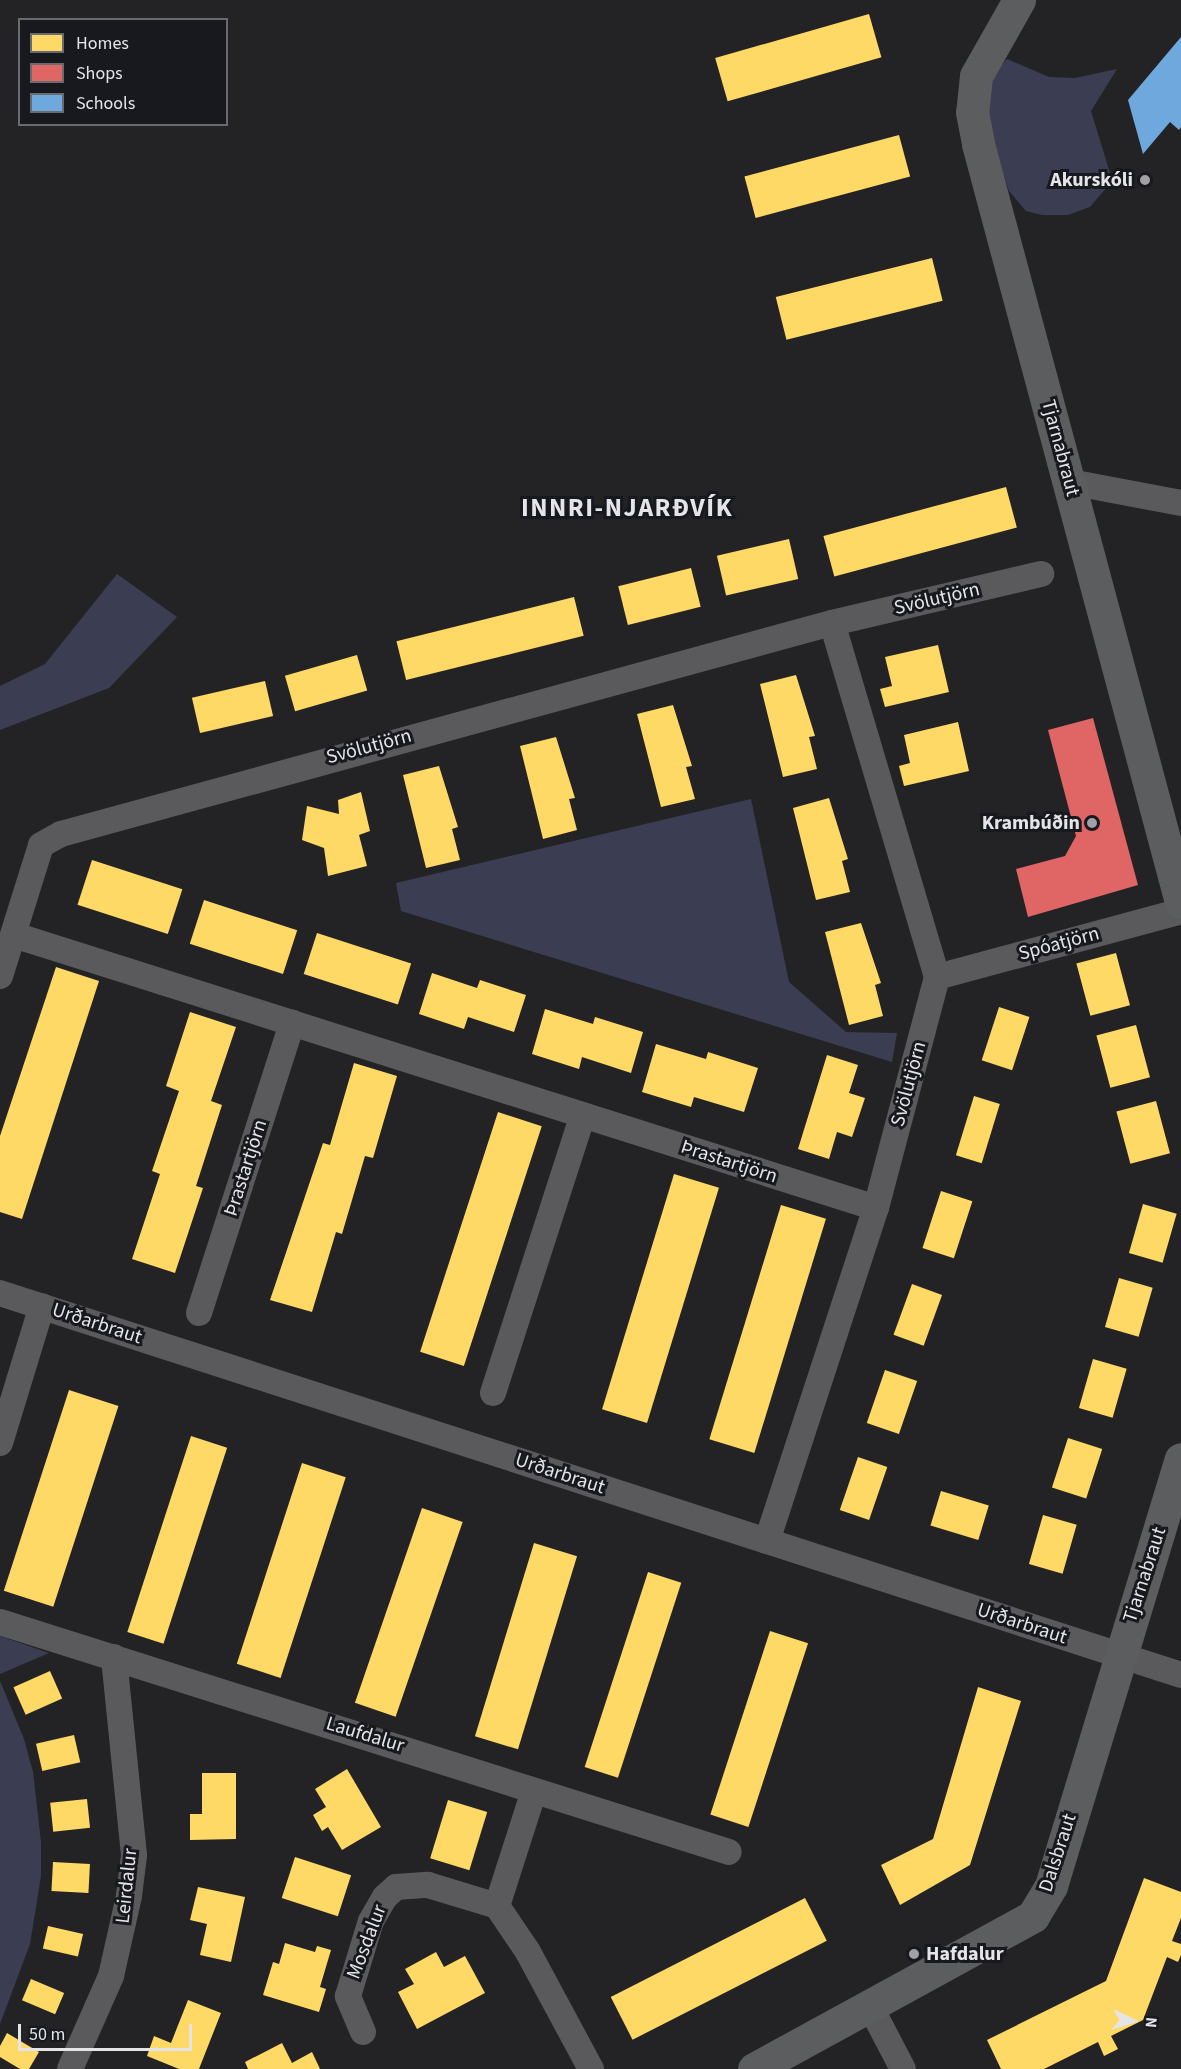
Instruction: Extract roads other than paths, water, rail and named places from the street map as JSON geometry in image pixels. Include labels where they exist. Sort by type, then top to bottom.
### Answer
[{"type":"street","name":"Tjarnabraut","points":[[1019,0],[976,76],[972,112],[1181,903]]},
{"type":"street","points":[[1070,482],[1181,503]]},
{"type":"street","name":"Svölutjörn","points":[[0,976],[41,845],[85,825],[832,623],[1041,574]]},
{"type":"street","points":[[832,623],[937,977]]},
{"type":"street","name":"Spóatjörn","points":[[937,977],[1181,911]]},
{"type":"street","name":"Þrastartjörn","points":[[14,935],[876,1208]]},
{"type":"street","name":"Svölutjörn","points":[[767,1541],[876,1208],[937,977]]},
{"type":"street","name":"Þrastartjörn","points":[[199,1313],[292,1023]]},
{"type":"street","points":[[493,1393],[583,1115]]},
{"type":"street","name":"Urðarbraut","points":[[0,1293],[1181,1675]]},
{"type":"street","points":[[0,1443],[42,1306]]},
{"type":"street","name":"Tjarnabraut","points":[[1119,1656],[1181,1459]]},
{"type":"street","name":"Laufdalur","points":[[0,1622],[439,1757],[534,1791],[729,1852]]},
{"type":"street","name":"Dalsbraut","points":[[754,2069],[1033,1916],[1051,1886],[1119,1656]]},
{"type":"street","name":"Leirdalur","points":[[70,2069],[111,1976],[122,1936],[133,1865],[114,1657]]},
{"type":"street","points":[[534,1791],[497,1906],[528,1952],[591,2069]]},
{"type":"street","name":"Mosdalur","points":[[363,2032],[348,1996],[372,1921],[385,1897],[406,1884],[428,1885],[497,1906]]},
{"type":"street","points":[[870,2006],[903,2069]]},
{"type":"place","name":"Akurskóli","points":[[1145,180]]},
{"type":"place","name":"Krambúðin","points":[[1092,823]]},
{"type":"place","name":"Hafdalur","points":[[914,1954]]},
{"type":"district","name":"INNRI-NJARÐVÍK","points":[[627,508]]}]
